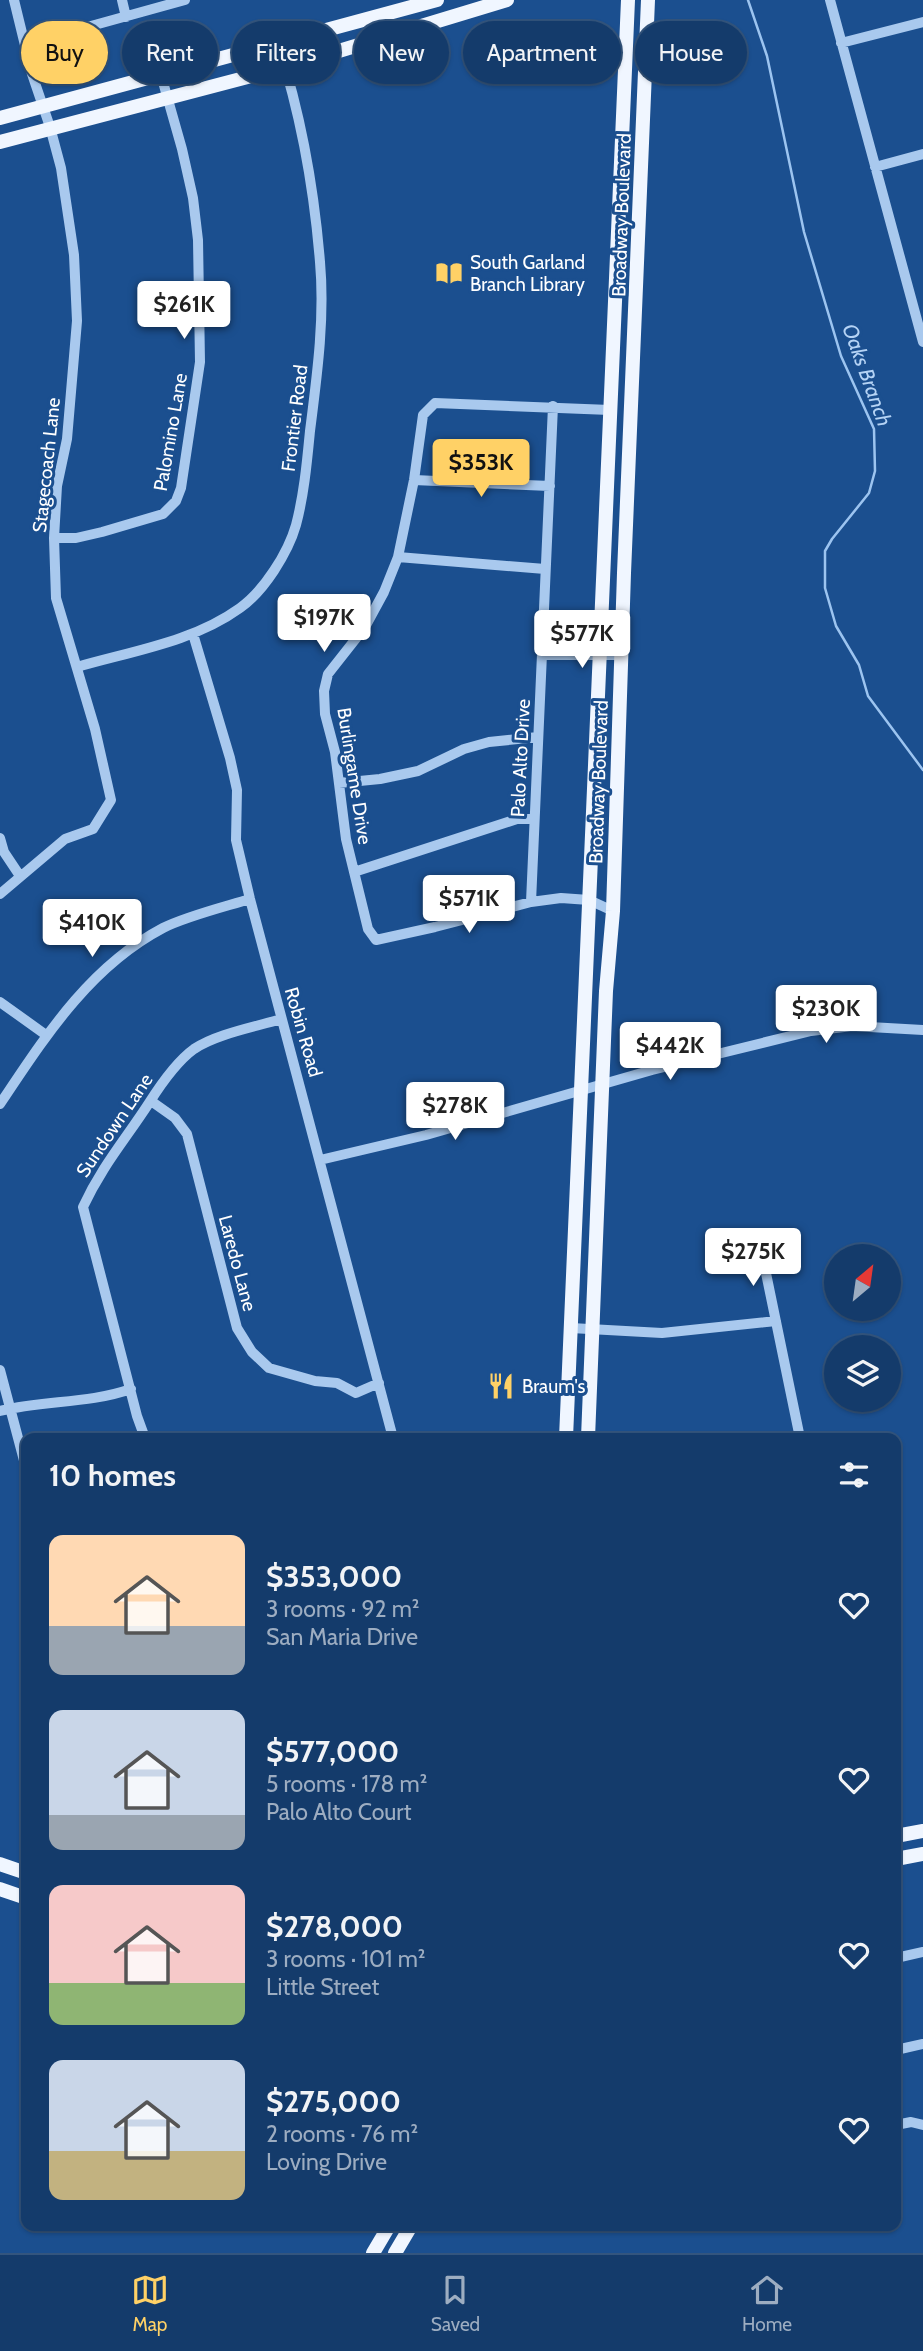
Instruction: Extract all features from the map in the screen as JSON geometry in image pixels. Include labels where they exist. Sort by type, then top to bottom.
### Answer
[{"type":"main road","points":[[340,27],[437,0]]},
{"type":"main road","points":[[340,48],[458,6],[507,0]]},
{"type":"main road","name":"Broadway Boulevard","points":[[588,1433],[606,991],[613,911],[648,0]]},
{"type":"main road","name":"Broadway Boulevard","points":[[566,1433],[627,1]]},
{"type":"main road","points":[[0,142],[232,80]]},
{"type":"main road","points":[[0,118],[128,84]]},
{"type":"main road","points":[[901,1835],[923,1831]]},
{"type":"main road","points":[[901,1858],[923,1854]]},
{"type":"main road","points":[[0,1864],[21,1871]]},
{"type":"main road","points":[[0,1889],[21,1896]]},
{"type":"main road","points":[[377,2247],[386,2231]]},
{"type":"main road","points":[[396,2253],[408,2231]]},
{"type":"street","name":"Stagecoach Lane","points":[[14,0],[21,26]]},
{"type":"street","points":[[122,0],[126,17]]},
{"type":"street","points":[[108,22],[185,0]]},
{"type":"street","points":[[830,0],[923,342]]},
{"type":"street","points":[[841,43],[923,22]]},
{"type":"street","name":"Stagecoach Lane","points":[[0,894],[65,839],[93,829],[111,800],[95,729],[56,598],[54,538],[57,486],[67,439],[78,321],[74,255],[61,168],[35,84]]},
{"type":"street","name":"Palomino Lane","points":[[54,538],[76,538],[163,514],[176,501],[181,488],[200,362],[198,240],[185,161],[164,84]]},
{"type":"street","name":"Frontier Road","points":[[77,667],[193,634],[242,607],[270,577],[296,526],[319,362],[320,264],[310,173],[291,84]]},
{"type":"street","points":[[874,167],[923,154]]},
{"type":"street","points":[[910,296],[923,292]]},
{"type":"street","name":"Burlingame Drive","points":[[531,902],[376,940],[368,929],[346,839],[335,752],[325,714],[324,691],[328,674],[365,626],[384,592],[398,557],[414,480],[423,415],[435,403],[553,406]]},
{"type":"street","points":[[553,406],[610,410]]},
{"type":"street","name":"Palo Alto Drive","points":[[531,902],[553,406]]},
{"type":"street","points":[[414,480],[550,486]]},
{"type":"street","points":[[398,557],[545,569]]},
{"type":"street","name":"Robin Road","points":[[193,634],[237,790],[236,840],[250,899],[392,1433]]},
{"type":"street","points":[[543,655],[623,654]]},
{"type":"street","points":[[339,783],[380,779],[418,771],[464,749],[489,742],[538,737]]},
{"type":"street","points":[[354,872],[517,818],[534,819]]},
{"type":"street","points":[[0,838],[4,852],[20,876]]},
{"type":"street","points":[[531,902],[561,898],[589,900],[613,911]]},
{"type":"street","points":[[0,1104],[46,1035],[107,965],[164,927],[250,899]]},
{"type":"street","points":[[0,1002],[46,1035]]},
{"type":"street","name":"Sundown Lane","points":[[143,1433],[83,1208],[94,1182],[115,1149],[181,1061],[195,1048],[281,1019]]},
{"type":"street","points":[[320,1160],[425,1135],[580,1089],[811,1031],[852,1026],[923,1030]]},
{"type":"street","name":"Laredo Lane","points":[[150,1101],[175,1118],[187,1134],[237,1328],[252,1352],[269,1368],[315,1381],[337,1382],[356,1392],[379,1383]]},
{"type":"street","points":[[761,1249],[799,1433]]},
{"type":"street","points":[[571,1328],[662,1333],[776,1321]]},
{"type":"street","points":[[0,1370],[5,1410],[21,1454]]},
{"type":"street","points":[[5,1410],[45,1402],[111,1396],[131,1389]]},
{"type":"street","points":[[901,1957],[923,1952]]},
{"type":"street","points":[[901,2048],[923,2044]]},
{"type":"street","points":[[901,2123],[923,2125]]},
{"type":"street","points":[[377,2247],[396,2253]]},
{"type":"waterway","name":"Oaks Branch","points":[[748,0],[767,56],[804,232],[841,356],[874,429],[875,471],[869,493],[825,551],[825,588],[836,626],[859,665],[868,696],[923,770]]},
{"type":"place","name":"South Garland Branch Library","points":[[449,273]]},
{"type":"place","name":"Braum's","points":[[501,1386]]}]
